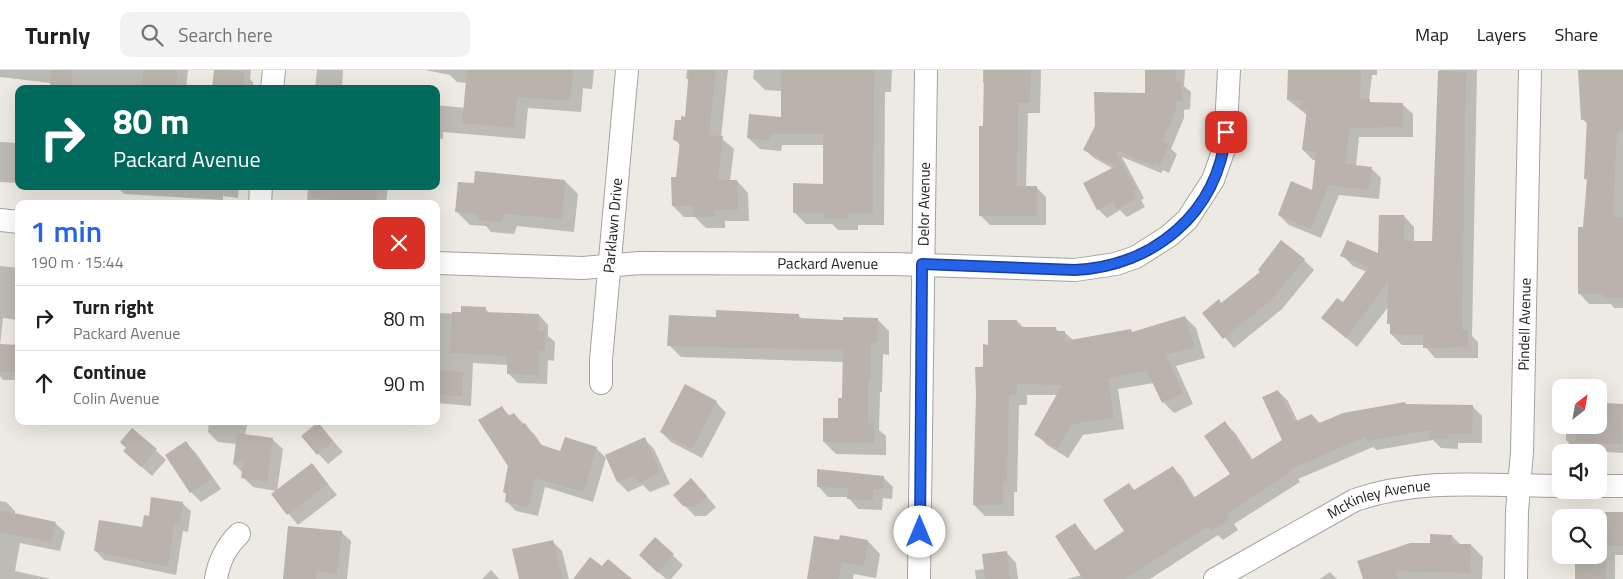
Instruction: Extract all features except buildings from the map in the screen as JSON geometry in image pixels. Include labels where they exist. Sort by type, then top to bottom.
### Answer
[{"type":"street","points":[[272,85],[274,70]]},
{"type":"street","name":"Parklawn Drive","points":[[601,383],[601,360],[627,70]]},
{"type":"street","name":"Delor Avenue","points":[[919,579],[926,70]]},
{"type":"street","name":"Packard Avenue","points":[[440,263],[583,268],[639,263],[922,264],[1075,270],[1116,264],[1136,257],[1169,236],[1199,205],[1213,180],[1225,146],[1229,70]]},
{"type":"street","name":"Pindell Avenue","points":[[1516,579],[1518,484],[1522,452],[1530,70]]},
{"type":"street","points":[[0,220],[15,222]]},
{"type":"street","name":"McKinley Avenue","points":[[1215,579],[1355,500],[1376,493],[1417,488],[1518,484],[1552,486]]},
{"type":"street","points":[[1607,486],[1623,486]]},
{"type":"street","points":[[216,579],[218,566],[227,546],[239,534]]},
{"type":"route","points":[[920,532],[922,264],[1075,270],[1095,269],[1136,257],[1169,236],[1187,220],[1199,205],[1218,167],[1225,146],[1226,132]]}]
